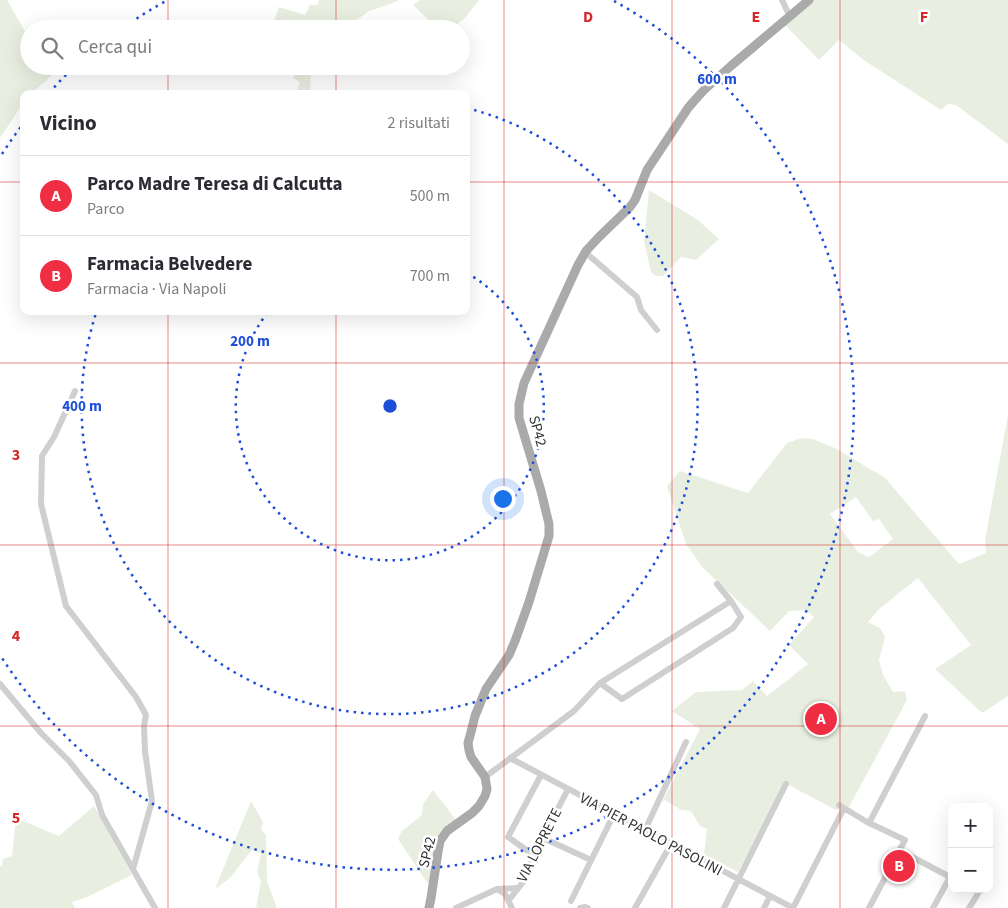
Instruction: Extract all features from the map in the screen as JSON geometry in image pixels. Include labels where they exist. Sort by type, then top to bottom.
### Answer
[{"type":"main road","name":"SP42","points":[[429,908],[440,841],[447,831],[479,806],[485,796],[487,789],[485,777],[471,757],[468,743],[475,716],[486,689],[509,655],[515,641],[549,536],[549,524],[541,491],[519,418],[519,404],[524,383],[585,252],[630,207],[635,200],[647,170],[688,108],[704,90],[732,65],[809,0]]},
{"type":"main road","name":"SP42","points":[[431,898],[434,908]]},
{"type":"street","points":[[782,0],[790,17]]},
{"type":"street","points":[[585,252],[637,297],[641,310],[657,330]]},
{"type":"street","points":[[75,391],[54,437],[42,456],[41,504],[66,606],[136,697],[146,715],[144,726],[152,801],[133,869]]},
{"type":"street","points":[[600,683],[622,699],[733,628],[740,617],[731,601],[717,584]]},
{"type":"street","points":[[485,777],[574,712],[600,683],[731,601]]},
{"type":"street","points":[[0,684],[41,733],[69,761],[96,795],[102,815],[155,908]]},
{"type":"street","points":[[869,823],[925,716]]},
{"type":"street","points":[[645,830],[686,742]]},
{"type":"street","name":"VIA PIER PAOLO PASOLINI","points":[[510,758],[793,908]]},
{"type":"street","points":[[535,856],[508,837],[541,775]]},
{"type":"street","points":[[724,908],[786,784]]},
{"type":"street","name":"VIA LOPRETE","points":[[509,900],[527,877],[543,838],[568,790]]},
{"type":"street","points":[[793,908],[841,806],[869,823],[905,840],[870,908]]},
{"type":"street","points":[[571,901],[614,814]]},
{"type":"street","points":[[543,838],[591,860]]},
{"type":"street","points":[[636,908],[670,844]]},
{"type":"street","points":[[899,850],[948,876]]},
{"type":"street","points":[[933,908],[948,883]]},
{"type":"street","points":[[456,908],[498,889],[517,888]]},
{"type":"street","points":[[498,889],[505,894],[512,908]]},
{"type":"street","points":[[969,908],[975,893]]},
{"type":"street","points":[[764,908],[770,896]]},
{"type":"street","points":[[580,908],[588,908]]},
{"type":"green space","points":[[0,0],[7,0],[20,23],[20,75],[52,75],[35,90],[20,90],[20,108],[0,138]]},
{"type":"green space","points":[[319,0],[399,0],[369,11],[356,20],[274,20],[279,7],[305,15],[310,5],[317,5]]},
{"type":"green space","points":[[420,0],[479,0],[462,20],[429,20],[413,5]]},
{"type":"green space","points":[[812,0],[1008,0],[1008,144],[956,105],[948,104],[941,110],[865,61],[839,40],[819,60],[786,26],[781,27]]},
{"type":"green space","points":[[294,75],[311,75],[310,90],[297,90],[300,82],[293,78]]},
{"type":"green space","points":[[649,190],[698,220],[719,239],[696,260],[681,257],[663,276],[656,276],[651,272],[644,241]]},
{"type":"green space","points":[[1008,415],[1008,696],[982,713],[935,669],[971,645],[918,578],[879,609],[868,622],[880,628],[885,637],[879,660],[883,675],[893,692],[905,691],[907,700],[849,807],[836,810],[785,783],[738,872],[704,855],[707,829],[700,826],[691,811],[681,810],[665,800],[662,802],[700,729],[672,711],[696,692],[742,690],[753,681],[767,696],[808,664],[789,645],[814,617],[805,610],[789,611],[770,631],[703,568],[686,544],[667,486],[680,471],[748,493],[787,443],[801,438],[813,439],[837,449],[885,478],[959,564],[986,553],[985,540]],"holes":[[[856,497],[873,521],[879,519],[893,539],[869,557],[858,552],[830,514]]]},
{"type":"green space","points":[[433,790],[456,820],[439,837],[431,884],[428,884],[398,839],[402,831],[422,815],[423,804]]},
{"type":"green space","points":[[251,801],[263,822],[261,829],[266,835],[267,881],[277,908],[256,908],[261,881],[257,872],[261,853],[252,850],[230,878],[215,889]]},
{"type":"green space","points":[[94,806],[132,875],[85,898],[72,902],[75,908],[0,908],[0,866],[2,866],[3,859],[12,856],[16,818],[59,836]]},
{"type":"place","name":"Parco Madre Teresa di Calcutta","points":[[821,719]]},
{"type":"place","name":"Farmacia Belvedere","points":[[899,866]]}]
